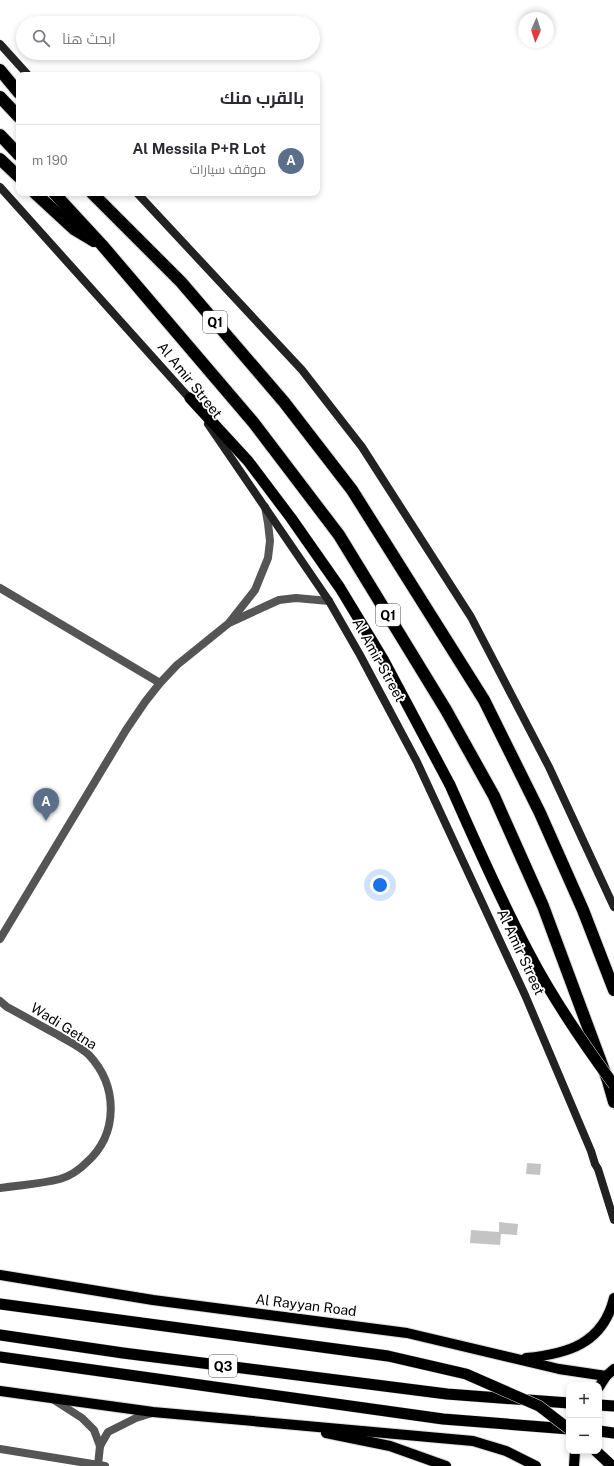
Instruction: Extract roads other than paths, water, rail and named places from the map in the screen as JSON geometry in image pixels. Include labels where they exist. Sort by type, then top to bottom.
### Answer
[{"type":"highway","points":[[0,70],[16,89]]},
{"type":"highway","points":[[0,97],[16,114]]},
{"type":"highway","points":[[0,135],[16,152]]},
{"type":"highway","points":[[0,159],[16,174]]},
{"type":"highway","points":[[38,196],[74,230],[102,245]]},
{"type":"highway","name":"Al Amir Street","points":[[57,196],[102,245],[253,422],[339,535],[442,704],[494,796],[543,906],[608,1081],[614,1102]]},
{"type":"highway","name":"Q1","points":[[95,196],[181,282],[284,402],[352,490],[484,700],[543,820],[583,910],[614,990]]},
{"type":"highway","points":[[190,398],[248,461],[291,518],[340,588],[383,659],[450,786],[529,953],[563,1011],[614,1085]]},
{"type":"highway","points":[[0,1304],[388,1356],[466,1374],[539,1406],[566,1427]]},
{"type":"highway","name":"Q3","points":[[0,1334],[123,1353],[447,1394],[566,1403]]},
{"type":"highway","name":"Q3","points":[[0,1357],[443,1419],[566,1429]]},
{"type":"highway","points":[[602,1405],[614,1406]]},
{"type":"highway","points":[[602,1432],[614,1433]]},
{"type":"highway","points":[[599,1454],[612,1466]]},
{"type":"main road","points":[[0,44],[25,72]]},
{"type":"main road","name":"Al Amir Street","points":[[0,187],[190,398],[329,601],[360,655],[417,762],[525,995],[598,1169],[614,1220]]},
{"type":"main road","points":[[140,196],[302,370],[362,447],[471,617],[549,767],[613,903]]},
{"type":"main road","name":"Al Rayyan Road","points":[[0,1276],[153,1300],[407,1332],[559,1369],[610,1372]]},
{"type":"main road","points":[[512,1358],[526,1358],[552,1354],[582,1344],[595,1334],[604,1322],[614,1298]]},
{"type":"main road","points":[[602,1383],[610,1372]]},
{"type":"main road","points":[[0,1392],[153,1412],[472,1441],[506,1451],[536,1466]]},
{"type":"main road","points":[[275,1423],[390,1446],[446,1466]]},
{"type":"main road","points":[[574,1466],[575,1454]]},
{"type":"street","points":[[0,939],[126,730],[145,702],[160,683],[177,666],[229,623],[255,590],[268,558],[270,541],[264,506]]},
{"type":"street","points":[[0,588],[160,683]]},
{"type":"street","points":[[229,623],[278,600],[296,598],[329,601]]},
{"type":"street","name":"Wadi Getna","points":[[0,1001],[4,1006],[87,1053],[96,1063],[106,1081],[111,1100],[111,1120],[105,1139],[94,1156],[79,1170],[61,1178],[0,1188]]},
{"type":"street","points":[[0,1449],[101,1465],[100,1446],[94,1430],[82,1418],[54,1400]]},
{"type":"street","points":[[100,1446],[108,1432],[136,1418],[153,1412]]},
{"type":"place","name":"Al Messila P+R Lot","points":[[46,821]]}]
